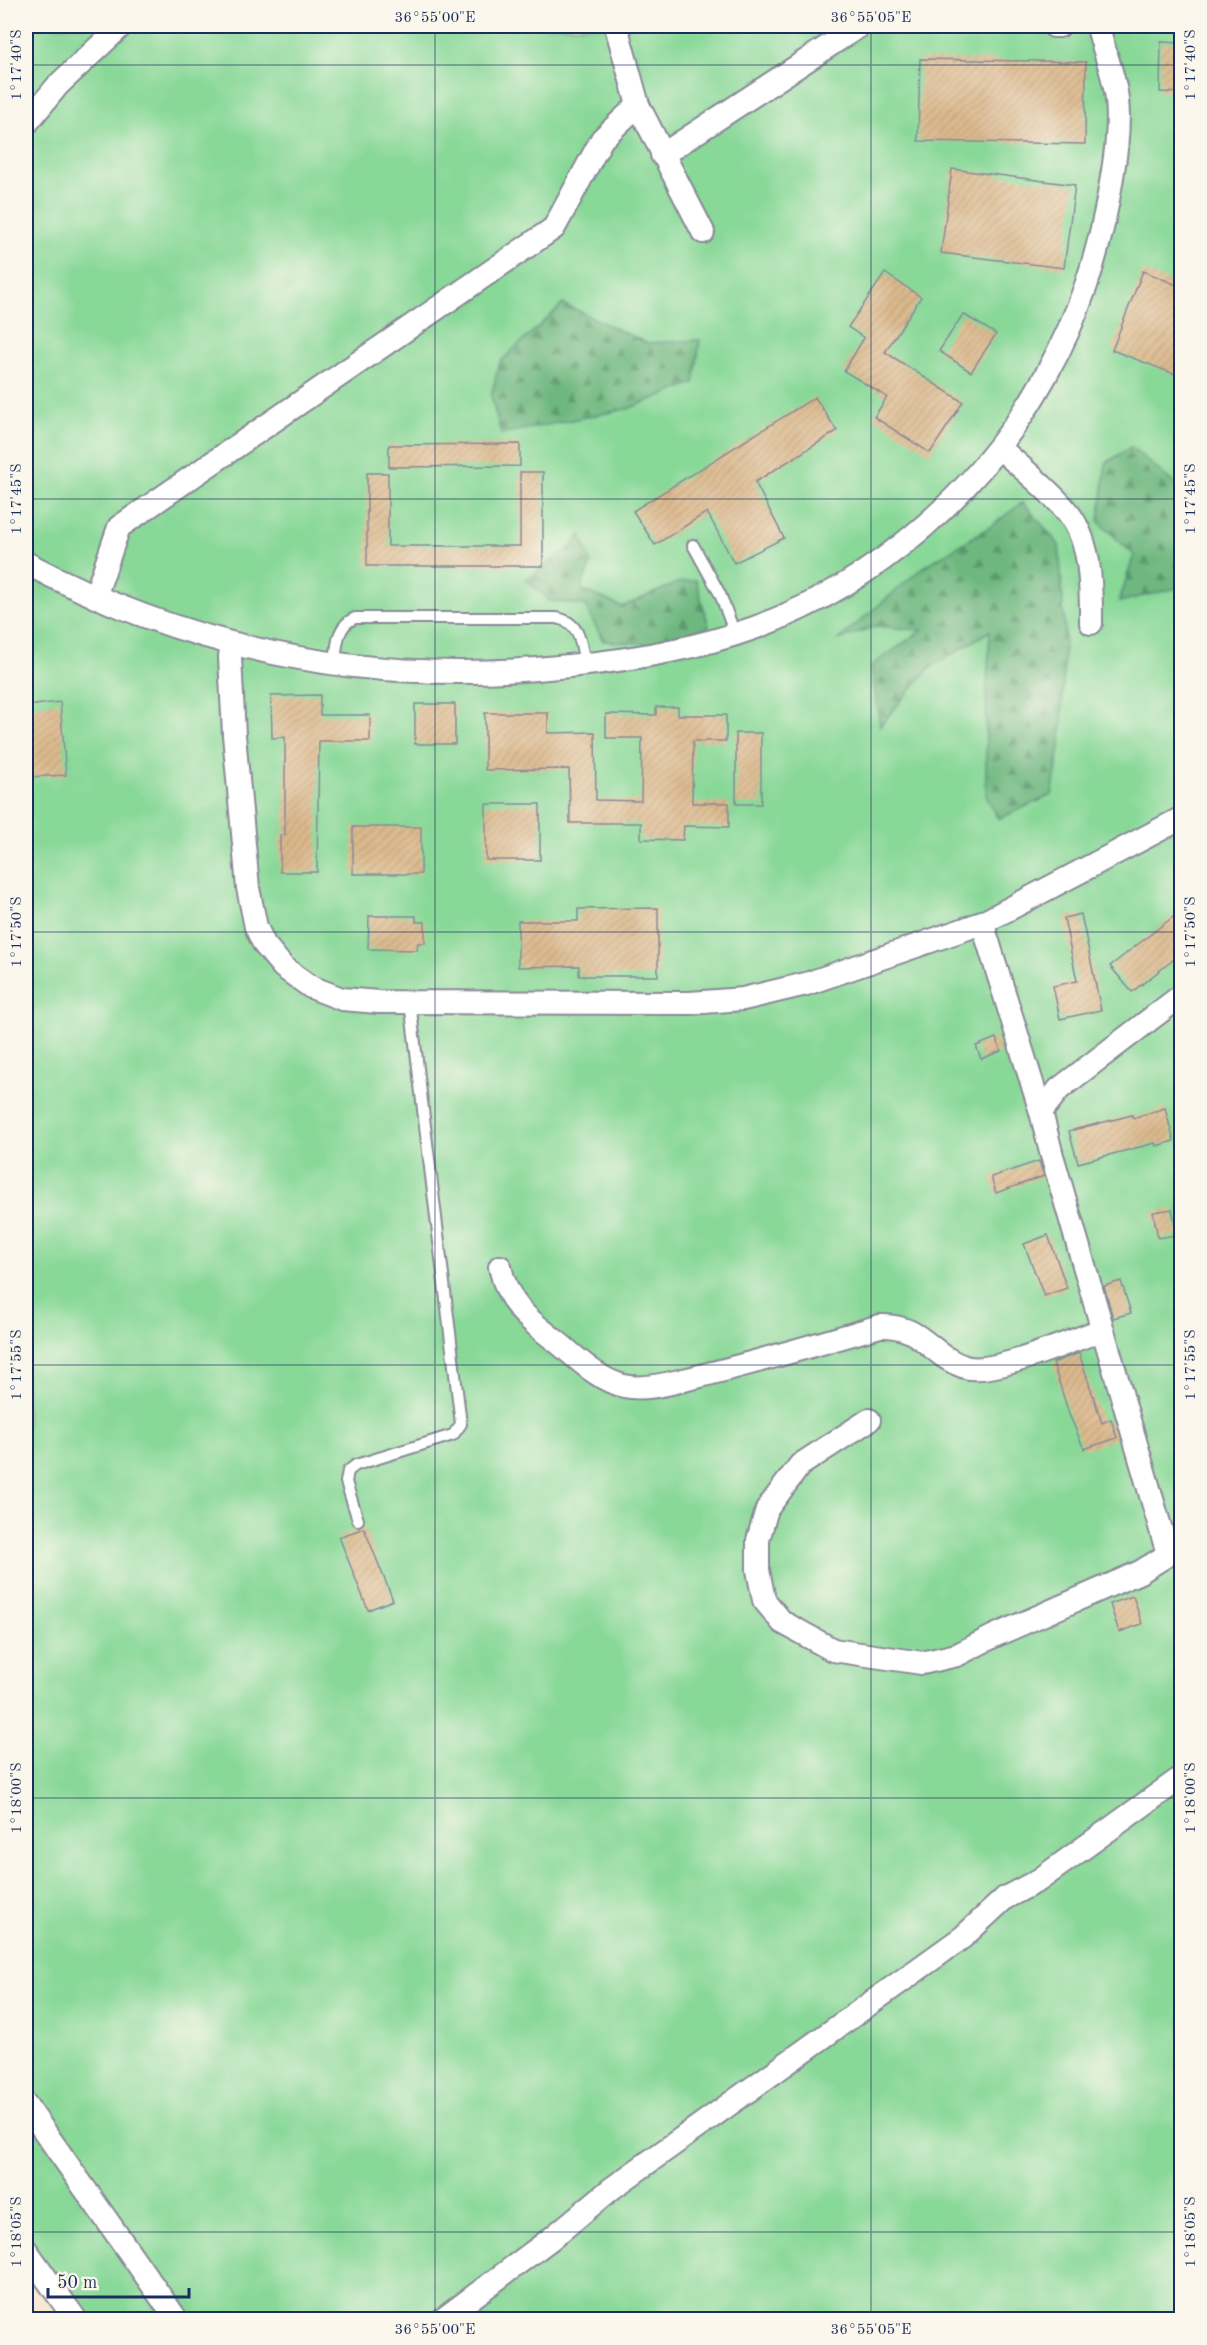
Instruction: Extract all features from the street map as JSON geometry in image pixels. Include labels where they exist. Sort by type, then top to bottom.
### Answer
[{"type":"street","points":[[26,124],[58,85],[122,26]]},
{"type":"street","points":[[616,26],[638,105],[703,232]]},
{"type":"street","points":[[662,155],[859,26]]},
{"type":"street","points":[[1054,26],[1059,26]]},
{"type":"street","points":[[26,563],[140,616],[232,644],[335,664],[428,673],[514,671],[585,665],[657,654],[735,634],[786,615],[845,583],[882,559],[933,518],[1000,448],[1056,358],[1074,321],[1098,251],[1112,180],[1118,123],[1114,81],[1098,26]]},
{"type":"street","points":[[95,597],[119,527],[554,228],[602,140],[638,105]]},
{"type":"street","points":[[1000,448],[1066,509],[1083,540],[1091,582],[1091,623]]},
{"type":"street","points":[[232,644],[230,657],[234,735],[248,888],[256,927],[264,944],[283,967],[323,993],[358,1001],[690,1003],[736,1000],[806,984],[982,922],[1182,818]]},
{"type":"street","points":[[869,1420],[800,1465],[767,1509],[758,1540],[758,1570],[764,1600],[782,1622],[832,1650],[922,1663],[957,1655],[994,1636],[1140,1572],[1175,1550],[1102,1330],[1041,1112],[982,922]]},
{"type":"street","points":[[1041,1112],[1059,1089],[1182,995]]},
{"type":"street","points":[[500,1267],[510,1298],[534,1324],[600,1374],[629,1387],[678,1381],[740,1366],[880,1326],[898,1327],[909,1331],[957,1364],[976,1369],[1005,1365],[1102,1330]]},
{"type":"street","points":[[441,2319],[552,2238],[611,2189],[963,1937],[1005,1898],[1039,1880],[1182,1777]]},
{"type":"street","points":[[26,2105],[177,2319]]},
{"type":"street","points":[[26,2250],[76,2319]]},
{"type":"lane","points":[[693,545],[720,594],[735,634]]},
{"type":"lane","points":[[335,664],[340,630],[346,622],[355,618],[556,618],[565,619],[577,629],[585,665]]},
{"type":"lane","points":[[358,1520],[346,1482],[348,1471],[356,1465],[453,1435],[460,1424],[410,1002]]},
{"type":"green space","points":[[26,26],[1181,26],[1181,2319],[86,2319],[26,2236]]},
{"type":"green space","points":[[563,304],[647,343],[700,340],[694,383],[627,409],[501,434],[491,396],[500,362]]},
{"type":"green space","points":[[1131,447],[1181,489],[1181,587],[1119,602],[1134,555],[1099,522],[1106,463]]},
{"type":"green space","points":[[1023,502],[1059,545],[1065,633],[1061,741],[1052,795],[998,819],[986,795],[986,700],[990,631],[928,669],[880,726],[871,666],[922,630],[876,626],[838,640],[922,568],[990,527]]},
{"type":"green space","points":[[581,535],[591,563],[581,589],[622,607],[677,583],[696,580],[709,627],[651,644],[603,641],[585,605],[550,601],[526,579],[573,546]]},
{"type":"building","points":[[1161,42],[1182,43],[1182,93],[1160,92]]},
{"type":"building","points":[[920,59],[1086,62],[1085,144],[918,141]]},
{"type":"building","points":[[952,169],[1075,185],[1064,268],[941,253]]},
{"type":"building","points":[[1143,271],[1182,287],[1182,377],[1112,350]]},
{"type":"building","points":[[885,273],[921,297],[885,352],[963,402],[930,453],[874,417],[887,397],[844,371],[864,338],[848,327]]},
{"type":"building","points":[[963,314],[996,334],[971,372],[939,351]]},
{"type":"building","points":[[815,397],[837,431],[755,482],[784,538],[734,563],[707,512],[655,545],[633,511]]},
{"type":"building","points":[[520,444],[520,466],[389,467],[389,445]]},
{"type":"building","points":[[520,472],[543,472],[543,566],[367,566],[367,473],[388,473],[388,546],[520,546]]},
{"type":"building","points":[[320,695],[320,715],[370,715],[370,741],[319,741],[317,872],[280,872],[280,835],[285,835],[285,737],[272,738],[271,696]]},
{"type":"building","points":[[60,702],[66,775],[28,777],[26,706]]},
{"type":"building","points":[[415,704],[455,704],[455,744],[415,744]]},
{"type":"building","points":[[656,707],[678,707],[678,715],[726,715],[726,741],[693,741],[692,803],[729,803],[729,827],[684,826],[683,840],[641,839],[641,823],[570,823],[569,769],[485,770],[485,713],[548,713],[548,733],[595,732],[596,800],[641,801],[642,738],[606,738],[606,714],[656,715]]},
{"type":"building","points":[[736,733],[761,733],[761,804],[736,804]]},
{"type":"building","points":[[486,804],[540,804],[540,860],[486,860]]},
{"type":"building","points":[[353,827],[421,827],[421,874],[353,874]]},
{"type":"building","points":[[658,908],[658,976],[579,976],[579,966],[518,967],[518,921],[578,921],[578,909]]},
{"type":"building","points":[[1182,910],[1182,953],[1132,992],[1110,966]]},
{"type":"building","points":[[1081,914],[1101,1010],[1060,1019],[1053,986],[1077,981],[1064,918]]},
{"type":"building","points":[[369,916],[416,916],[416,922],[425,922],[425,943],[418,943],[417,950],[368,949]]},
{"type":"building","points":[[996,1038],[1001,1051],[981,1059],[976,1046]]},
{"type":"building","points":[[1165,1108],[1174,1141],[1156,1146],[1155,1143],[1078,1163],[1069,1131],[1132,1115],[1133,1118]]},
{"type":"building","points":[[1039,1161],[1044,1176],[996,1193],[991,1177]]},
{"type":"building","points":[[1172,1209],[1177,1235],[1158,1238],[1153,1212]]},
{"type":"building","points":[[1048,1235],[1067,1288],[1044,1296],[1024,1244]]},
{"type":"building","points":[[1121,1281],[1131,1313],[1113,1318],[1104,1286]]},
{"type":"building","points":[[1079,1353],[1102,1423],[1111,1419],[1117,1438],[1084,1449],[1069,1414],[1053,1363]]},
{"type":"building","points":[[364,1528],[393,1600],[368,1610],[339,1537]]},
{"type":"building","points":[[1133,1596],[1142,1624],[1119,1632],[1110,1604]]}]
